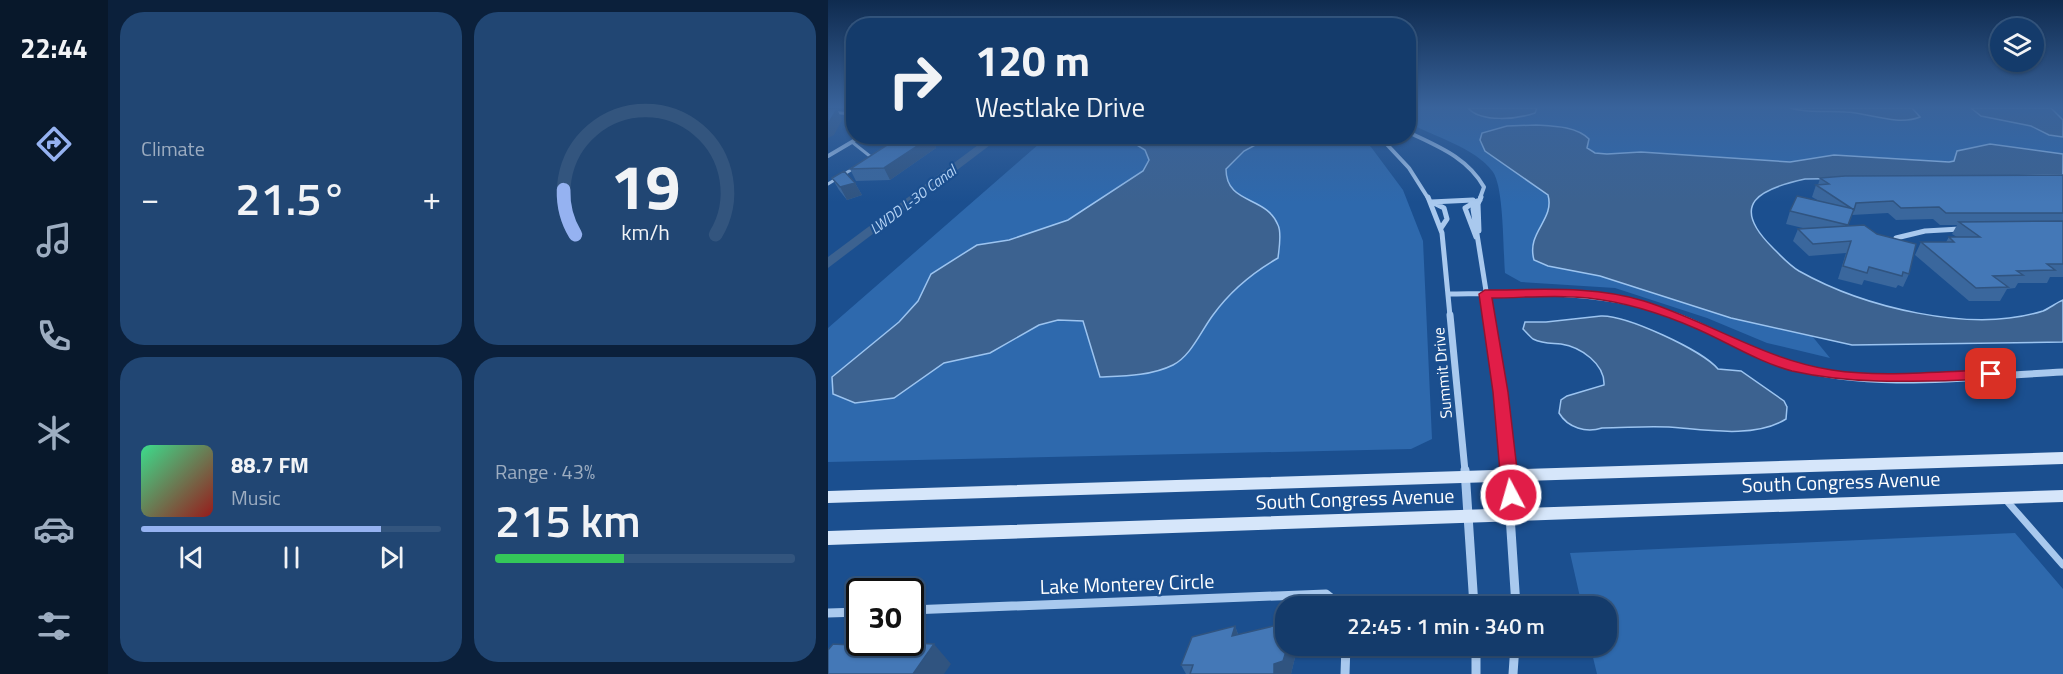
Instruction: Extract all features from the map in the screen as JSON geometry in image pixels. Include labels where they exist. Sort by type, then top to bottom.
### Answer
[{"type":"main road","name":"South Congress Avenue","points":[[828,497],[2063,458]]},
{"type":"main road","name":"South Congress Avenue","points":[[828,538],[2063,496]]},
{"type":"street","points":[[1423,139],[1453,154],[1475,171],[1484,187],[1480,200],[1478,240],[1501,392],[1513,514],[1516,596]]},
{"type":"street","points":[[828,156],[849,144]]},
{"type":"street","name":"Summit Drive","points":[[1386,144],[1431,202],[1441,228],[1469,516],[1473,596]]},
{"type":"street","points":[[1431,202],[1480,200]]},
{"type":"street","points":[[1478,240],[1470,227],[1465,208],[1480,200]]},
{"type":"street","points":[[1896,238],[1925,231],[1964,229]]},
{"type":"street","points":[[1449,294],[1587,294],[1638,303],[1677,316],[1770,359],[1832,375],[1872,378],[2063,372]]},
{"type":"street","name":"Lake Monterey Circle","points":[[924,609],[1326,594],[1328,596]]},
{"type":"street","points":[[828,613],[846,612]]},
{"type":"street","points":[[1345,674],[1346,656]]},
{"type":"street","points":[[1476,656],[1476,674]]},
{"type":"street","points":[[1513,674],[1514,656]]},
{"type":"lane","points":[[828,184],[871,157],[855,144]]},
{"type":"lane","points":[[2004,498],[2063,565]]},
{"type":"shaded area","points":[[1444,139],[2063,139],[2063,171],[1721,174],[1705,205],[1830,358],[1767,343],[1707,318],[1615,288],[1521,282],[1505,273],[1501,205],[1497,180],[1485,163],[1465,149]]},
{"type":"shaded area","points":[[1589,139],[1587,148],[1595,153],[1641,152],[1790,162],[1834,155],[1949,162],[1954,161],[1957,151],[1990,144],[2063,154],[2063,175],[1805,179],[1774,188],[1763,194],[1755,201],[1751,209],[1759,232],[1772,247],[1795,269],[1825,284],[1885,306],[1951,318],[1984,320],[2014,317],[2043,311],[2063,300],[2063,342],[1852,345],[1731,318],[1600,276],[1548,266],[1534,260],[1533,250],[1537,234],[1548,212],[1548,195],[1485,151],[1480,140]]},
{"type":"shaded area","points":[[1039,144],[1367,144],[1403,190],[1423,241],[1432,439],[1411,449],[828,462],[828,328]]},
{"type":"shaded area","points":[[1135,144],[1257,144],[1244,151],[1226,169],[1228,181],[1239,195],[1272,215],[1279,228],[1278,258],[1251,276],[1227,298],[1179,361],[1164,369],[1146,373],[1100,377],[1083,321],[1058,320],[1039,325],[990,353],[944,363],[894,398],[855,403],[833,394],[832,377],[899,322],[918,301],[931,274],[977,245],[1009,240],[1068,220],[1143,171],[1149,160],[1145,150]]},
{"type":"shaded area","points":[[1601,316],[1628,321],[1663,335],[1709,361],[1718,369],[1741,371],[1784,401],[1787,407],[1786,419],[1775,425],[1749,431],[1661,427],[1590,430],[1572,426],[1559,413],[1561,400],[1567,396],[1604,385],[1601,370],[1584,353],[1569,346],[1537,341],[1523,329],[1525,322]]},
{"type":"shaded area","points":[[2015,533],[2063,589],[2063,674],[1597,674],[1593,656],[1617,656],[1617,596],[1580,596],[1570,553]]},
{"type":"building","points":[[889,144],[920,144],[884,168],[850,169]]},
{"type":"building","points":[[844,171],[855,183],[840,187],[832,178]]},
{"type":"building","points":[[2063,175],[2063,213],[1946,213],[1939,207],[1901,208],[1893,201],[1856,203],[1854,210],[1816,185],[1829,184],[1820,178],[1845,176]]},
{"type":"building","points":[[1797,196],[1854,209],[1848,225],[1790,211]]},
{"type":"building","points":[[2063,221],[2063,264],[2047,264],[2055,270],[2017,271],[2023,275],[1993,276],[2008,287],[1976,288],[1921,242],[1954,242],[1949,237],[1980,237],[1959,222]]},
{"type":"building","points":[[1864,225],[1877,234],[1916,244],[1909,274],[1903,272],[1902,276],[1869,267],[1867,273],[1843,266],[1851,241],[1813,244],[1798,229]]},
{"type":"building","points":[[1235,626],[1232,636],[1275,626],[1275,656],[1285,656],[1283,661],[1274,664],[1274,674],[1190,674],[1193,665],[1181,665],[1192,637]]},
{"type":"building","points":[[833,644],[846,645],[846,656],[924,656],[924,644],[934,644],[913,674],[828,674],[828,650]]},
{"type":"waterway","name":"LWDD L-30 Canal","points":[[828,264],[986,144]]},
{"type":"route","points":[[1511,495],[1501,392],[1485,294],[1587,294],[1638,303],[1702,326],[1731,343],[1778,362],[1832,375],[1872,378],[1991,374]]}]
